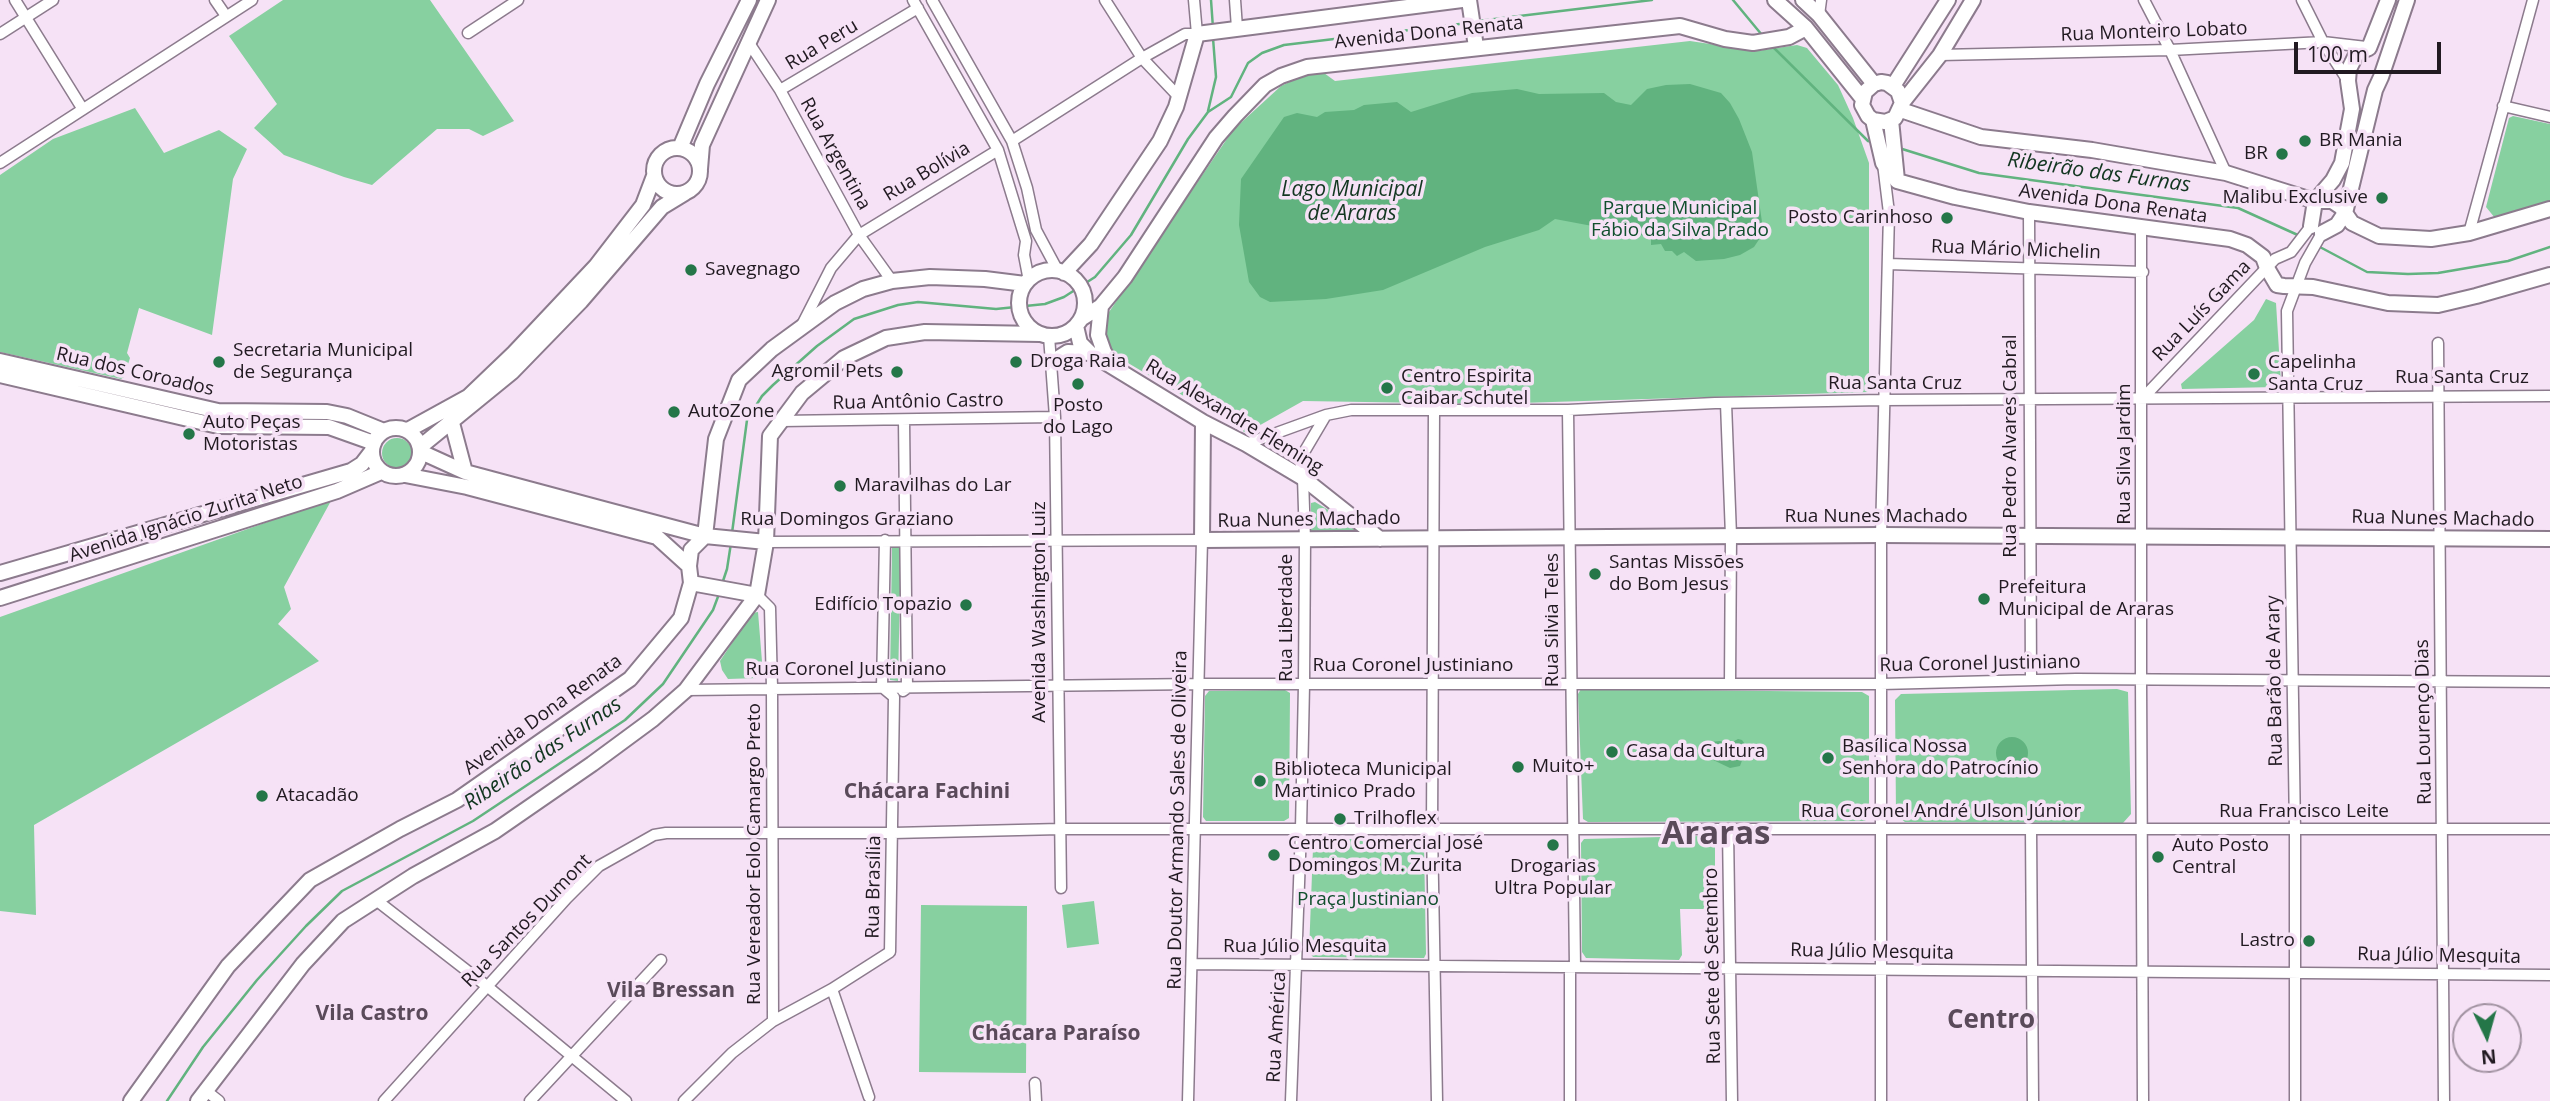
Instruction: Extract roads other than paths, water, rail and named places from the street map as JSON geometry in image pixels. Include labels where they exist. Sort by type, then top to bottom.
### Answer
[{"type":"main road","points":[[680,148],[707,84],[749,0]]},
{"type":"main road","points":[[421,449],[512,372],[581,301],[662,206],[685,193],[696,183],[702,145],[768,0]]},
{"type":"main road","points":[[1775,0],[1805,28],[1862,98],[1864,111],[1879,122],[1898,111],[1940,55],[1973,0]]},
{"type":"main road","points":[[1803,0],[1819,15],[1874,84]]},
{"type":"main road","points":[[1893,86],[1948,0]]},
{"type":"main road","points":[[2388,0],[2369,48],[2357,53],[2352,61],[2348,81],[2352,109],[2342,163],[2333,180],[2315,201],[2317,230],[2337,225],[2345,213],[2375,90],[2382,77],[2384,63],[2407,0]]},
{"type":"main road","points":[[1467,3],[1475,40]]},
{"type":"main road","name":"Avenida Dona Renata","points":[[1197,34],[1392,4],[1467,3]]},
{"type":"main road","name":"Avenida Dona Renata","points":[[1079,322],[1101,306],[1125,277],[1216,138],[1265,86],[1281,76],[1307,67],[1475,40],[1680,26],[1726,39],[1753,43],[1789,37],[1805,28]]},
{"type":"main road","points":[[1065,274],[1091,244],[1152,153],[1176,107],[1197,34]]},
{"type":"main road","points":[[2369,48],[2378,54],[2384,63]]},
{"type":"main road","points":[[1914,53],[1940,55]]},
{"type":"main road","points":[[2348,81],[2354,88],[2375,90]]},
{"type":"main road","points":[[1862,98],[1874,84],[1887,83],[1893,86],[1901,97],[1898,111],[1897,181]]},
{"type":"main road","points":[[1898,111],[1981,137],[2092,150],[2227,173],[2315,201],[2332,201],[2352,223],[2379,236],[2431,239],[2469,233],[2550,209]]},
{"type":"main road","points":[[1873,120],[1883,163],[1897,181]]},
{"type":"main road","points":[[408,430],[468,397],[514,353],[596,266],[643,205],[659,156],[665,151],[680,148],[693,155],[700,169]]},
{"type":"main road","points":[[654,176],[657,183],[669,193],[685,193]]},
{"type":"main road","name":"Avenida Dona Renata","points":[[1897,181],[1955,197],[2029,212],[2230,239],[2247,245],[2263,257],[2277,285],[2313,287],[2388,303],[2438,304],[2550,275]]},
{"type":"main road","points":[[202,1096],[303,964],[343,921],[413,876],[495,831],[623,742],[686,690],[757,595],[766,542],[770,436],[802,393],[844,358],[886,338],[925,332],[1045,335],[1066,333],[1079,322],[1085,309],[1085,297],[1081,287],[1065,274],[1047,271],[1025,286],[944,278],[892,281],[863,289],[844,298],[802,325],[739,380],[716,439],[705,536],[691,550],[689,566]]},
{"type":"main road","points":[[1025,286],[1021,313],[1032,329],[1045,335]]},
{"type":"main road","points":[[1101,306],[1098,335],[1104,352],[1114,367]]},
{"type":"main road","points":[[1079,322],[1080,343],[1090,353]]},
{"type":"main road","points":[[1052,362],[1068,352],[1090,353]]},
{"type":"main road","name":"Rua Alexandre Fleming","points":[[1090,353],[1203,422],[1247,444],[1303,478],[1380,539]]},
{"type":"main road","name":"Rua dos Coroados","points":[[0,361],[218,418],[327,412],[347,416],[384,431]]},
{"type":"main road","name":"Rua dos Coroados","points":[[0,375],[218,418],[329,427],[373,447]]},
{"type":"main road","points":[[1202,540],[1203,422]]},
{"type":"main road","points":[[452,423],[465,472]]},
{"type":"main road","points":[[405,475],[417,466],[421,449],[418,440],[408,430],[400,428],[384,431],[373,447],[376,466],[389,476],[405,475],[467,487],[657,537],[689,566]]},
{"type":"main road","name":"Avenida Ignácio Zurita Neto","points":[[0,573],[351,471],[362,464],[373,447]]},
{"type":"main road","name":"Rua Domingos Graziano","points":[[421,449],[465,472],[705,536],[766,542]]},
{"type":"main road","name":"Avenida Ignácio Zurita Neto","points":[[0,598],[337,491],[382,472]]},
{"type":"main road","name":"Rua Nunes Machado","points":[[1202,540],[1881,535],[2550,539]]},
{"type":"main road","points":[[65,578],[74,564],[71,553]]},
{"type":"main road","name":"Avenida Dona Renata","points":[[131,1101],[228,967],[310,880],[457,800],[630,678],[681,618],[691,583],[689,566]]},
{"type":"main road","points":[[691,583],[757,595]]},
{"type":"street","points":[[15,0],[82,108]]},
{"type":"street","points":[[0,34],[53,0]]},
{"type":"street","points":[[215,0],[226,16]]},
{"type":"street","points":[[0,163],[251,0]]},
{"type":"street","points":[[468,33],[518,0]]},
{"type":"street","points":[[932,0],[1012,141],[1027,188],[1035,230],[1065,274]]},
{"type":"street","points":[[1105,0],[1142,58],[1179,97]]},
{"type":"street","points":[[1012,141],[1142,58],[1185,34],[1197,34],[1194,0]]},
{"type":"street","points":[[1235,0],[1237,28]]},
{"type":"street","points":[[1819,15],[1821,0]]},
{"type":"street","points":[[2144,0],[2227,173]]},
{"type":"street","points":[[2302,0],[2323,42],[2348,81]]},
{"type":"street","points":[[2469,233],[2533,0]]},
{"type":"street","points":[[916,4],[998,150],[1026,241],[1025,286]]},
{"type":"street","name":"Rua Peru","points":[[780,90],[916,4]]},
{"type":"street","name":"Rua Monteiro Lobato","points":[[1940,55],[2170,50],[2323,42],[2369,48]]},
{"type":"street","name":"Rua Argentina","points":[[749,43],[780,90],[859,234],[892,281]]},
{"type":"street","points":[[2503,106],[2550,117]]},
{"type":"street","name":"Rua Bolívia","points":[[802,325],[831,268],[859,234],[998,150]]},
{"type":"street","points":[[1881,1101],[1881,535],[1889,213],[1883,163]]},
{"type":"street","points":[[1889,213],[1897,181]]},
{"type":"street","name":"Rua Pedro Alvares Cabral","points":[[2029,212],[2031,680]]},
{"type":"street","name":"Rua Silva Jardim","points":[[2141,229],[2143,1101]]},
{"type":"street","name":"Rua Luís Gama","points":[[2143,398],[2275,259],[2291,252],[2317,230]]},
{"type":"street","name":"Rua Barão de Arary","points":[[2295,1101],[2295,830],[2287,311],[2317,230]]},
{"type":"street","name":"Rua Mário Michelin","points":[[1888,264],[2143,272]]},
{"type":"street","name":"Avenida Washington Luiz","points":[[1045,335],[1052,362],[1055,417],[1061,888]]},
{"type":"street","name":"Rua Lourenço Dias","points":[[2438,343],[2444,1101]]},
{"type":"street","name":"Rua Santa Cruz","points":[[1247,444],[1326,415],[1351,410],[1568,410],[1883,400],[2550,396]]},
{"type":"street","points":[[1727,403],[1731,536],[1730,683]]},
{"type":"street","points":[[1434,410],[1433,830],[1437,1101]]},
{"type":"street","name":"Rua Silvia Teles","points":[[1568,410],[1572,830],[1570,1101]]},
{"type":"street","name":"Rua Liberdade","points":[[1301,829],[1305,540],[1300,459],[1326,415]]},
{"type":"street","name":"Rua Antônio Castro","points":[[780,421],[1055,417]]},
{"type":"street","points":[[885,540],[882,687],[894,697],[907,688],[904,421]]},
{"type":"street","name":"Rua Domingos Graziano","points":[[766,542],[1202,540]]},
{"type":"street","name":"Rua Doutor Armando Sales de Oliveira","points":[[1188,1101],[1202,540]]},
{"type":"street","name":"Rua Vereador Eolo Camargo Preto","points":[[757,595],[770,608],[773,1021]]},
{"type":"street","name":"Rua Coronel Justiniano","points":[[686,690],[1198,684],[1881,684],[2141,679],[2550,682]]},
{"type":"street","name":"Rua Brasília","points":[[832,989],[890,952],[894,697]]},
{"type":"street","name":"Rua Coronel André Ulson Júnior","points":[[773,832],[893,833],[1060,829],[2142,830]]},
{"type":"street","name":"Rua América","points":[[1291,1101],[1301,829]]},
{"type":"street","points":[[2031,829],[2033,1101]]},
{"type":"street","name":"Rua Francisco Leite","points":[[2142,830],[2550,829]]},
{"type":"street","name":"Rua Sete de Setembro","points":[[1728,830],[1732,1101]]},
{"type":"street","name":"Rua Santos Dumont","points":[[384,1101],[599,866],[654,835],[773,832]]},
{"type":"street","points":[[376,900],[488,987],[626,1101]]},
{"type":"street","points":[[530,1101],[661,960]]},
{"type":"street","name":"Rua Júlio Mesquita","points":[[1193,964],[2550,975]]},
{"type":"street","points":[[684,1101],[732,1054],[773,1021],[832,989],[869,1097]]},
{"type":"street","points":[[1035,1083],[1036,1101]]},
{"type":"street","points":[[202,1096],[219,1101]]},
{"type":"water","name":"Lago Municipal de Araras","points":[[1690,84],[1721,93],[1739,119],[1752,152],[1762,235],[1754,247],[1740,255],[1696,261],[1684,252],[1677,256],[1672,251],[1665,251],[1661,244],[1651,245],[1651,237],[1555,219],[1539,230],[1485,247],[1383,290],[1326,299],[1270,302],[1260,297],[1249,282],[1239,225],[1241,179],[1284,117],[1297,113],[1317,117],[1325,112],[1397,102],[1411,112],[1472,93],[1517,89],[1539,94],[1604,93],[1616,102],[1631,105],[1647,89]]},
{"type":"water","points":[[2012,737],[2023,742],[2028,753],[2023,764],[2012,769],[2001,764],[1996,753],[2001,742]]},
{"type":"water","points":[[1738,739],[1747,747],[1740,766],[1730,768],[1709,758],[1707,750],[1710,742],[1729,744]]},
{"type":"waterway","name":"Ribeirão das Furnas","points":[[1211,0],[1213,28]]},
{"type":"waterway","name":"Ribeirão das Furnas","points":[[1478,21],[1652,0]]},
{"type":"waterway","name":"Ribeirão das Furnas","points":[[1733,0],[1762,35]]},
{"type":"waterway","name":"Ribeirão das Furnas","points":[[732,533],[747,420],[762,396],[773,385],[817,346],[854,319],[898,305],[918,302],[996,309],[1045,304],[1064,297],[1095,277],[1131,235],[1188,139],[1208,112],[1231,97],[1248,63],[1262,53],[1284,45],[1468,23]]},
{"type":"waterway","name":"Ribeirão das Furnas","points":[[1208,111],[1216,77],[1213,38]]},
{"type":"waterway","name":"Ribeirão das Furnas","points":[[1771,45],[1872,142]]},
{"type":"waterway","name":"Ribeirão das Furnas","points":[[1899,148],[1979,173],[2238,208],[2300,236]]},
{"type":"waterway","name":"Ribeirão das Furnas","points":[[2318,246],[2367,272],[2408,274],[2438,273],[2508,261],[2550,247]]},
{"type":"waterway","name":"Ribeirão das Furnas","points":[[722,584],[731,543]]},
{"type":"waterway","name":"Ribeirão das Furnas","points":[[167,1101],[203,1047],[257,980],[342,891],[473,821],[625,720],[663,684],[713,610],[719,594]]},
{"type":"place","name":"BR Mania","points":[[2305,141]]},
{"type":"place","name":"BR","points":[[2282,154]]},
{"type":"place","name":"Malibu Exclusive","points":[[2382,198]]},
{"type":"place","name":"Posto Carinhoso","points":[[1947,218]]},
{"type":"place","name":"Savegnago","points":[[691,270]]},
{"type":"place","name":"Secretaria Municipal de Segurança","points":[[219,362]]},
{"type":"place","name":"Droga Raia","points":[[1016,362]]},
{"type":"place","name":"Agromil Pets","points":[[897,372]]},
{"type":"place","name":"Capelinha Santa Cruz","points":[[2254,374]]},
{"type":"place","name":"Posto do Lago","points":[[1078,384]]},
{"type":"place","name":"Centro Espirita Caibar Schutel","points":[[1387,388]]},
{"type":"place","name":"AutoZone","points":[[674,412]]},
{"type":"place","name":"Auto Peças Motoristas","points":[[189,434]]},
{"type":"place","name":"Maravilhas do Lar","points":[[840,486]]},
{"type":"place","name":"Santas Missões do Bom Jesus","points":[[1595,574]]},
{"type":"place","name":"Prefeitura Municipal de Araras","points":[[1984,599]]},
{"type":"place","name":"Edifício Topazio","points":[[966,605]]},
{"type":"place","name":"Casa da Cultura","points":[[1612,752]]},
{"type":"place","name":"Basílica Nossa Senhora do Patrocínio","points":[[1828,758]]},
{"type":"place","name":"Muito+","points":[[1518,767]]},
{"type":"place","name":"Biblioteca Municipal Martinico Prado","points":[[1260,781]]},
{"type":"place","name":"Atacadão","points":[[262,796]]},
{"type":"place","name":"Trilhoflex","points":[[1340,819]]},
{"type":"place","name":"Drogarias Ultra Popular","points":[[1553,845]]},
{"type":"place","name":"Centro Comercial José Domingos M. Zurita","points":[[1274,855]]},
{"type":"place","name":"Auto Posto Central","points":[[2158,857]]},
{"type":"place","name":"Lastro","points":[[2309,941]]},
{"type":"district","name":"Chácara Fachini","points":[[927,792]]},
{"type":"district","name":"Araras","points":[[1716,835]]},
{"type":"district","name":"Vila Bressan","points":[[671,991]]},
{"type":"district","name":"Vila Castro","points":[[372,1014]]},
{"type":"district","name":"Centro","points":[[1991,1021]]},
{"type":"district","name":"Chácara Paraíso","points":[[1056,1034]]},
{"type":"park label","name":"Parque Municipal Fábio da Silva Prado","points":[[1680,220]]},
{"type":"park label","name":"Praça Justiniano","points":[[1368,900]]}]
